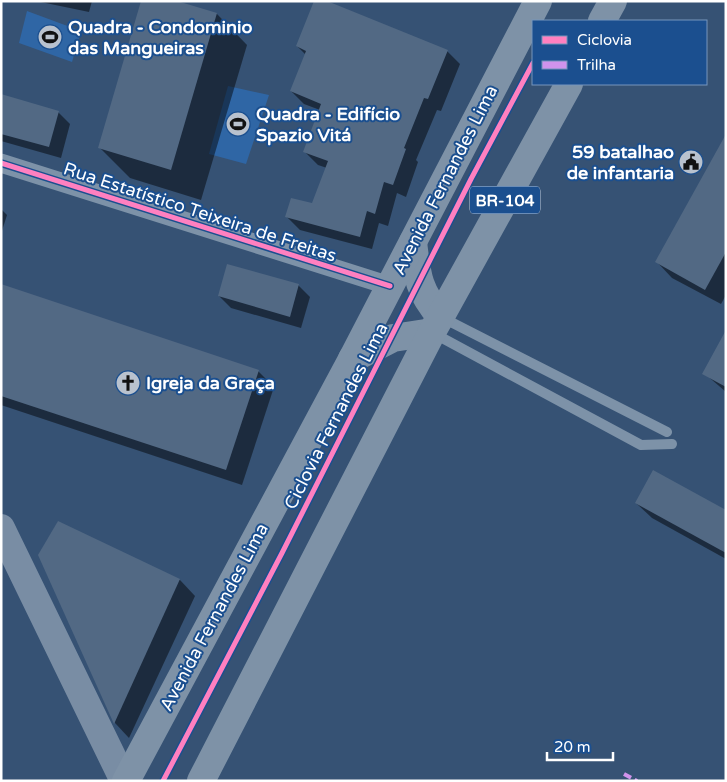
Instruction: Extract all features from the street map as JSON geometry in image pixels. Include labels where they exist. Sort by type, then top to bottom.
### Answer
[{"type":"highway","name":"Avenida Fernandes Lima","points":[[125,781],[352,359],[538,1]]},
{"type":"highway","points":[[603,20],[613,1]]},
{"type":"highway","name":"BR-104","points":[[201,781],[436,325],[568,85]]},
{"type":"highway","points":[[352,359],[393,338],[436,325],[419,281],[413,242]]},
{"type":"street","name":"Rua Estatístico Teixeira de Freitas","points":[[1,163],[390,286]]},
{"type":"street","points":[[3,538],[125,781]]},
{"type":"lane","points":[[436,325],[667,432]]},
{"type":"lane","points":[[436,325],[641,444],[672,444]]},
{"type":"shaded area","name":"Quadra - Condominio das Mangueiras","points":[[27,11],[81,31],[72,62],[19,43]]},
{"type":"shaded area","name":"Quadra - Edifício Spazio Vitá","points":[[228,86],[269,95],[246,164],[209,154]]},
{"type":"building","points":[[141,1],[177,1],[217,13],[171,170],[98,148]]},
{"type":"building","points":[[314,1],[327,1],[448,50],[428,99],[424,98],[404,148],[406,149],[393,185],[384,182],[375,214],[367,211],[360,237],[285,217],[291,198],[312,203],[328,161],[303,152],[321,104],[290,91],[306,51],[296,46]]},
{"type":"building","points":[[1,94],[59,111],[49,147],[1,134]]},
{"type":"building","points":[[726,134],[726,252],[705,290],[655,262]]},
{"type":"building","points":[[227,264],[299,284],[290,317],[218,296]]},
{"type":"building","name":"Igreja da Graça","points":[[1,284],[259,370],[226,470],[1,396]]},
{"type":"building","points":[[726,330],[726,387],[702,374]]},
{"type":"building","points":[[653,470],[726,510],[726,553],[635,503]]},
{"type":"building","points":[[58,521],[180,579],[114,724],[38,555]]},
{"type":"marked path","points":[[624,774],[637,781]]},
{"type":"cycle path","name":"Ciclovia Fernandes Lima","points":[[163,781],[282,553],[471,179],[532,65]]},
{"type":"cycle path","points":[[1,163],[390,286]]},
{"type":"place","name":"Quadra - Condominio das Mangueiras","points":[[50,37]]},
{"type":"place","name":"Quadra - Edifício Spazio Vitá","points":[[238,124]]},
{"type":"place","name":"59 batalhao de infantaria","points":[[691,162]]},
{"type":"place","name":"Igreja da Graça","points":[[128,383]]}]
